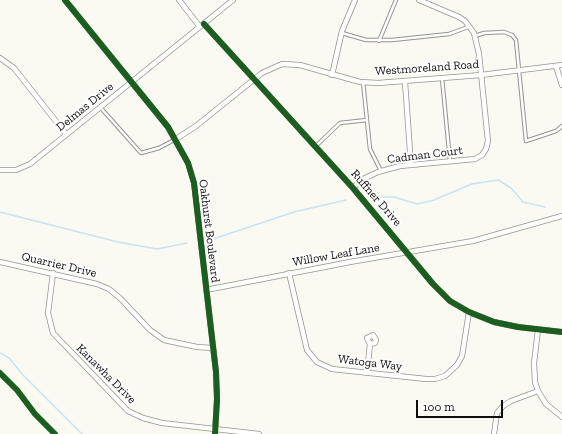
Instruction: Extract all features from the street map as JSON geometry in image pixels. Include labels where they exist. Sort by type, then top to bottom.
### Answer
[{"type":"street","name":"Oakhurst Boulevard","points":[[65,0],[133,82],[176,139],[188,163],[194,183],[212,348],[217,399],[215,431]]},
{"type":"street","points":[[179,0],[200,27]]},
{"type":"street","name":"Delmas Drive","points":[[0,170],[16,170],[23,168],[40,157],[66,134],[133,82],[233,0]]},
{"type":"street","points":[[332,75],[342,33],[355,0]]},
{"type":"street","name":"Cadman Court","points":[[353,188],[364,179],[381,171],[411,165],[475,159],[482,155],[486,149],[488,141],[479,54],[475,36],[469,26],[459,17],[419,0]]},
{"type":"street","name":"Ruffner Drive","points":[[204,24],[353,188],[437,288],[450,300],[469,312],[494,322],[538,330],[562,332]]},
{"type":"street","points":[[0,58],[14,68],[66,134]]},
{"type":"street","name":"Westmoreland Road","points":[[176,139],[196,126],[269,68],[287,64],[300,65],[332,75],[363,82],[404,82],[520,71],[562,65]]},
{"type":"street","points":[[556,66],[562,85]]},
{"type":"street","points":[[404,82],[411,165]]},
{"type":"street","name":"Willow Leaf Lane","points":[[206,290],[289,273],[492,237],[562,216]]},
{"type":"street","name":"Quarrier Drive","points":[[0,262],[87,280],[109,289],[150,330],[164,340],[196,347],[212,348]]},
{"type":"street","name":"Kanawha Drive","points":[[53,273],[48,313],[53,334],[80,360],[108,393],[128,411],[143,418],[162,423],[215,431],[259,434]]},
{"type":"street","name":"Watoga Way","points":[[289,273],[305,345],[309,355],[325,368],[435,379],[449,373],[462,356],[469,312]]},
{"type":"street","points":[[538,330],[534,363],[535,382],[538,392],[551,409],[562,417]]},
{"type":"street","points":[[367,373],[370,344]]},
{"type":"street","points":[[494,434],[497,413],[503,406],[511,401],[538,392]]},
{"type":"lane","points":[[380,41],[396,0]]},
{"type":"lane","points":[[342,33],[366,40],[380,41],[449,34],[469,26]]},
{"type":"lane","points":[[475,36],[493,32],[504,32],[512,35],[517,45],[526,141],[556,131],[562,126]]},
{"type":"lane","points":[[442,78],[450,162]]},
{"type":"lane","points":[[363,82],[370,150],[381,171]]},
{"type":"lane","points":[[100,107],[141,153],[159,148],[176,139]]},
{"type":"lane","points":[[315,146],[340,123],[367,120]]},
{"type":"waterway","points":[[379,197],[394,197],[417,204],[434,200],[472,184],[498,180],[511,188],[523,202],[545,207]]},
{"type":"waterway","points":[[213,239],[294,212],[346,200]]},
{"type":"waterway","points":[[0,212],[118,242],[157,249],[187,243]]},
{"type":"waterway","points":[[0,353],[9,358],[22,374],[82,434]]},
{"type":"cycle path","points":[[65,0],[168,127],[188,163],[194,183],[216,372],[217,399],[215,434]]},
{"type":"cycle path","points":[[204,24],[353,188],[433,284],[450,301],[469,312],[494,322],[518,327],[562,332]]},
{"type":"cycle path","points":[[0,373],[17,390],[35,414],[55,434]]}]
